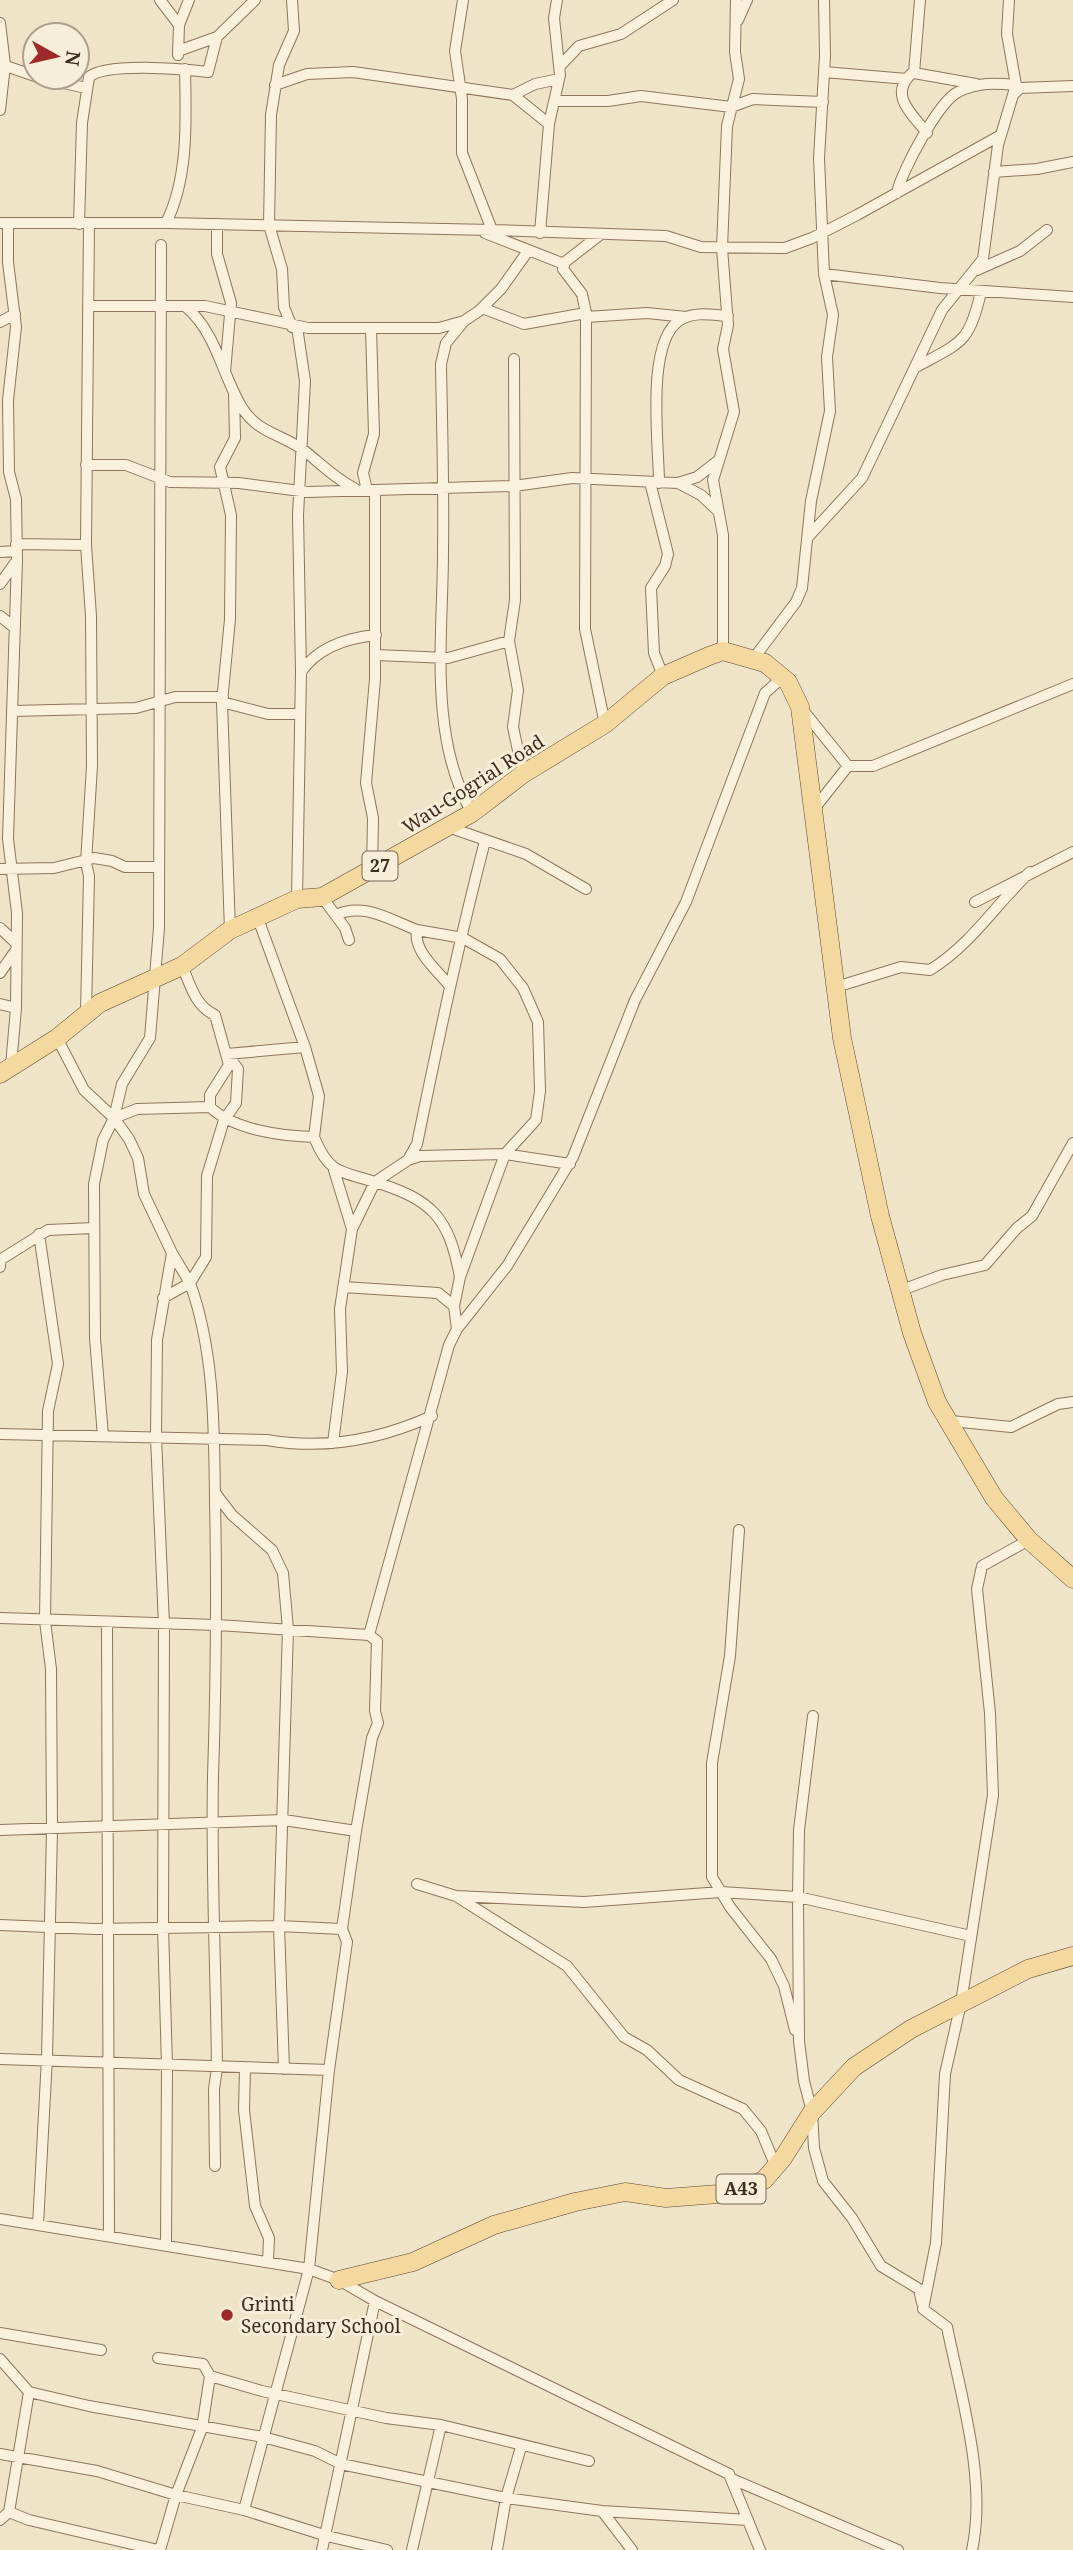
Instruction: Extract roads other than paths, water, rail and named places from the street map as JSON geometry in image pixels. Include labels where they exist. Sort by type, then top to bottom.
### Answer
[{"type":"main road","name":"Wau-Gogrial Road","points":[[5,1070],[57,1038],[100,1003],[182,966],[230,930],[297,899],[322,897],[472,813],[523,774],[605,724],[663,676],[723,651]]},
{"type":"main road","points":[[723,651],[754,658],[783,677],[800,707],[842,1038],[880,1216],[927,1380],[951,1421],[951,1427],[994,1498],[1029,1540],[1073,1579]]},
{"type":"main road","name":"A43","points":[[339,2280],[413,2262],[494,2225],[527,2214],[625,2192],[666,2198],[731,2193],[764,2180],[776,2167],[812,2112],[854,2067],[911,2029],[1028,1969],[1073,1956]]},
{"type":"street","points":[[160,0],[179,25]]},
{"type":"street","points":[[166,223],[178,198],[184,150],[182,68],[178,51],[179,25],[189,0]]},
{"type":"street","points":[[178,51],[217,37],[255,0]]},
{"type":"street","points":[[292,0],[294,31],[283,53],[275,85],[270,135],[269,225],[282,269],[284,307],[294,327],[305,381],[298,492],[301,672],[297,899]]},
{"type":"street","points":[[463,0],[455,51],[461,90],[463,162],[486,209],[492,230]]},
{"type":"street","points":[[540,233],[549,124],[556,101],[560,66],[555,18],[557,0]]},
{"type":"street","points":[[560,66],[576,47],[621,34],[673,0]]},
{"type":"street","points":[[723,651],[723,535],[713,486],[734,412],[723,349],[728,316],[722,248],[727,134],[739,79],[736,0]]},
{"type":"street","points":[[735,27],[747,0]]},
{"type":"street","points":[[754,658],[796,602],[803,581],[815,478],[831,399],[827,357],[833,315],[824,274],[819,158],[824,72],[823,0]]},
{"type":"street","points":[[920,0],[910,76],[901,93],[903,104],[927,133]]},
{"type":"street","points":[[808,537],[862,478],[918,366],[942,310],[977,270],[986,248],[994,172],[1001,135],[1015,90],[1007,34],[1009,0]]},
{"type":"street","points":[[0,23],[3,64],[0,110]]},
{"type":"street","points":[[91,76],[99,71],[182,68],[208,72],[217,37]]},
{"type":"street","points":[[3,64],[21,71]]},
{"type":"street","points":[[275,85],[307,74],[345,72],[513,95],[534,84],[559,79]]},
{"type":"street","points":[[824,72],[910,76],[1015,90],[1073,86]]},
{"type":"street","points":[[897,193],[903,173],[950,97],[978,84]]},
{"type":"street","points":[[86,91],[86,545],[91,628],[92,766],[87,859],[89,880],[86,1013]]},
{"type":"street","points":[[513,95],[549,124]]},
{"type":"street","points":[[556,101],[608,101],[641,96],[731,107],[753,99],[823,102]]},
{"type":"street","points":[[5,1070],[16,1008],[16,900],[3,869],[8,839],[17,552],[8,408],[15,314],[4,223],[217,223],[492,230],[666,236],[695,246],[722,248],[793,246],[897,193],[1001,135]]},
{"type":"street","points":[[994,172],[1037,169],[1073,162]]},
{"type":"street","points":[[217,223],[217,254],[231,310],[225,372]]},
{"type":"street","points":[[477,230],[564,264]]},
{"type":"street","points":[[977,270],[1020,251],[1047,230]]},
{"type":"street","points":[[564,264],[601,234]]},
{"type":"street","points":[[103,1436],[95,1338],[94,1185],[103,1140],[114,1118],[122,1084],[150,1038],[155,978],[161,647],[158,480],[161,245]]},
{"type":"street","points":[[472,813],[457,784],[446,743],[443,658],[442,356],[446,343],[464,321],[502,289],[528,251]]},
{"type":"street","points":[[564,264],[564,275],[582,294],[586,315],[585,629],[605,724]]},
{"type":"street","points":[[824,274],[958,290],[1073,297]]},
{"type":"street","points":[[918,366],[964,338],[974,322],[981,292]]},
{"type":"street","points":[[88,306],[231,310],[294,327],[439,328],[464,321]]},
{"type":"street","points":[[187,307],[209,333],[234,392],[246,413],[258,426],[302,449],[366,490]]},
{"type":"street","points":[[482,308],[524,324],[586,315],[647,313],[686,317],[728,316]]},
{"type":"street","points":[[0,322],[15,314]]},
{"type":"street","points":[[663,676],[654,653],[651,588],[665,566],[668,554],[655,482],[659,357],[669,330],[686,317]]},
{"type":"street","points":[[370,328],[374,434],[363,473],[376,635],[366,783],[373,818],[372,870]]},
{"type":"street","points":[[514,359],[515,600],[509,641],[518,690],[513,727],[523,774]]},
{"type":"street","points":[[230,930],[222,699],[231,515],[221,463],[235,438],[234,392]]},
{"type":"street","points":[[86,465],[126,465],[158,480],[187,484],[226,483],[298,492],[514,486],[584,478],[678,483],[705,472],[722,453]]},
{"type":"street","points":[[678,483],[709,501],[720,515]]},
{"type":"street","points":[[0,552],[86,545]]},
{"type":"street","points":[[0,584],[17,552]]},
{"type":"street","points":[[0,616],[15,628]]},
{"type":"street","points":[[301,672],[327,648],[376,635]]},
{"type":"street","points":[[376,655],[443,658],[473,653],[509,641]]},
{"type":"street","points":[[369,1635],[432,1416],[438,1379],[457,1329],[507,1266],[570,1164],[635,1000],[686,902],[765,693],[783,677]]},
{"type":"street","points":[[813,803],[848,766],[873,766],[1073,684]]},
{"type":"street","points":[[12,711],[142,707],[159,701],[222,699],[268,714],[300,714]]},
{"type":"street","points":[[800,707],[848,766]]},
{"type":"street","points":[[448,827],[526,854],[586,889]]},
{"type":"street","points":[[408,1160],[417,1144],[449,985],[463,938],[485,841]]},
{"type":"street","points":[[975,902],[1073,852]]},
{"type":"street","points":[[3,869],[54,868],[87,859],[106,859],[125,867],[159,867]]},
{"type":"street","points":[[836,987],[901,967],[930,970],[973,938],[1006,895],[1030,872]]},
{"type":"street","points":[[322,897],[345,928],[349,940]]},
{"type":"street","points":[[336,915],[348,909],[365,909],[417,930],[463,938],[500,959],[523,988],[538,1022],[540,1091],[536,1121],[505,1154],[460,1277],[454,1306],[457,1329]]},
{"type":"street","points":[[257,916],[305,1047],[319,1096],[314,1138],[323,1159],[334,1170],[352,1228]]},
{"type":"street","points":[[0,928],[16,946]]},
{"type":"street","points":[[417,930],[415,939],[423,953],[449,985]]},
{"type":"street","points":[[0,973],[16,946]]},
{"type":"street","points":[[182,966],[203,1010],[215,1015],[227,1054],[229,1065],[210,1095],[210,1107]]},
{"type":"street","points":[[0,1004],[16,1008]]},
{"type":"street","points":[[57,1038],[84,1090],[114,1118],[138,1158],[144,1194],[172,1253],[190,1283],[203,1319],[212,1391],[217,1625],[212,1825],[217,2068],[214,2089],[215,2166]]},
{"type":"street","points":[[227,1054],[305,1047]]},
{"type":"street","points":[[163,1298],[190,1283],[206,1257],[207,1176],[224,1120],[236,1103],[238,1089],[238,1069],[227,1054]]},
{"type":"street","points":[[114,1118],[138,1109],[210,1107],[224,1120],[295,1137],[314,1138]]},
{"type":"street","points":[[902,1290],[942,1275],[985,1265],[1017,1228],[1032,1216],[1073,1143]]},
{"type":"street","points":[[333,1443],[341,1381],[343,1287],[352,1228],[375,1182],[408,1160],[420,1157],[505,1154],[570,1164]]},
{"type":"street","points":[[334,1170],[408,1192],[439,1216],[455,1249],[460,1277]]},
{"type":"street","points":[[0,1267],[0,1260],[48,1230],[94,1228]]},
{"type":"street","points":[[38,2225],[47,2059],[52,1830],[51,1669],[45,1621],[48,1411],[58,1364],[39,1234]]},
{"type":"street","points":[[166,2245],[164,1625],[156,1437],[157,1340],[172,1253]]},
{"type":"street","points":[[343,1287],[409,1288],[438,1293],[454,1306]]},
{"type":"street","points":[[951,1421],[1012,1427],[1058,1404],[1073,1402]]},
{"type":"street","points":[[0,1434],[156,1437],[214,1441],[267,1440],[300,1445],[333,1443],[395,1433],[432,1416]]},
{"type":"street","points":[[215,1492],[232,1515],[272,1550],[283,1573],[288,1629],[279,1926],[284,2069]]},
{"type":"street","points":[[739,1530],[730,1656],[712,1763],[712,1877],[771,1959],[784,1986],[799,2041]]},
{"type":"street","points":[[923,2309],[936,2243],[945,2074],[961,2003],[993,1795],[990,1713],[977,1589],[982,1566],[1029,1540]]},
{"type":"street","points":[[0,1618],[288,1629],[369,1635],[377,1641],[375,1712],[378,1723],[372,1738],[342,1929],[347,1942],[329,2070],[309,2269],[244,2510]]},
{"type":"street","points":[[107,1623],[109,2236]]},
{"type":"street","points":[[813,1716],[799,1830],[798,1897],[799,2041],[804,2081],[812,2112],[814,2148],[823,2181],[852,2218],[881,2266],[919,2290],[923,2309],[947,2327],[970,2434],[977,2528],[972,2550]]},
{"type":"street","points":[[0,1830],[52,1830],[163,1823],[212,1825],[284,1820],[356,1831]]},
{"type":"street","points":[[417,1884],[456,1896],[606,1902],[721,1892],[798,1897],[971,1936]]},
{"type":"street","points":[[456,1896],[567,1966],[624,2036],[647,2050],[668,2072],[743,2109],[761,2131],[776,2167]]},
{"type":"street","points":[[0,1925],[279,1926],[342,1929]]},
{"type":"street","points":[[0,2059],[329,2070]]},
{"type":"street","points":[[245,2068],[244,2110],[255,2206],[269,2238],[268,2262]]},
{"type":"street","points":[[0,2219],[309,2269],[339,2280],[375,2301],[729,2473],[760,2550]]},
{"type":"street","points":[[323,2550],[375,2301]]},
{"type":"street","points":[[0,2333],[101,2350]]},
{"type":"street","points":[[29,2392],[18,2458],[4,2516],[159,2550],[202,2428],[210,2376],[203,2364],[158,2358]]},
{"type":"street","points":[[0,2360],[29,2392],[202,2428],[264,2437],[314,2451],[341,2464],[506,2498],[602,2511],[748,2521]]},
{"type":"street","points":[[210,2376],[274,2393],[386,2418],[441,2426],[589,2461]]},
{"type":"street","points":[[412,2550],[441,2426]]},
{"type":"street","points":[[497,2550],[506,2498],[521,2447]]},
{"type":"street","points":[[0,2454],[97,2471],[176,2496],[244,2510],[327,2536],[387,2550]]},
{"type":"street","points":[[732,2480],[898,2550]]},
{"type":"street","points":[[602,2511],[632,2550]]},
{"type":"place","name":"Grinti Secondary School","points":[[227,2315]]}]
